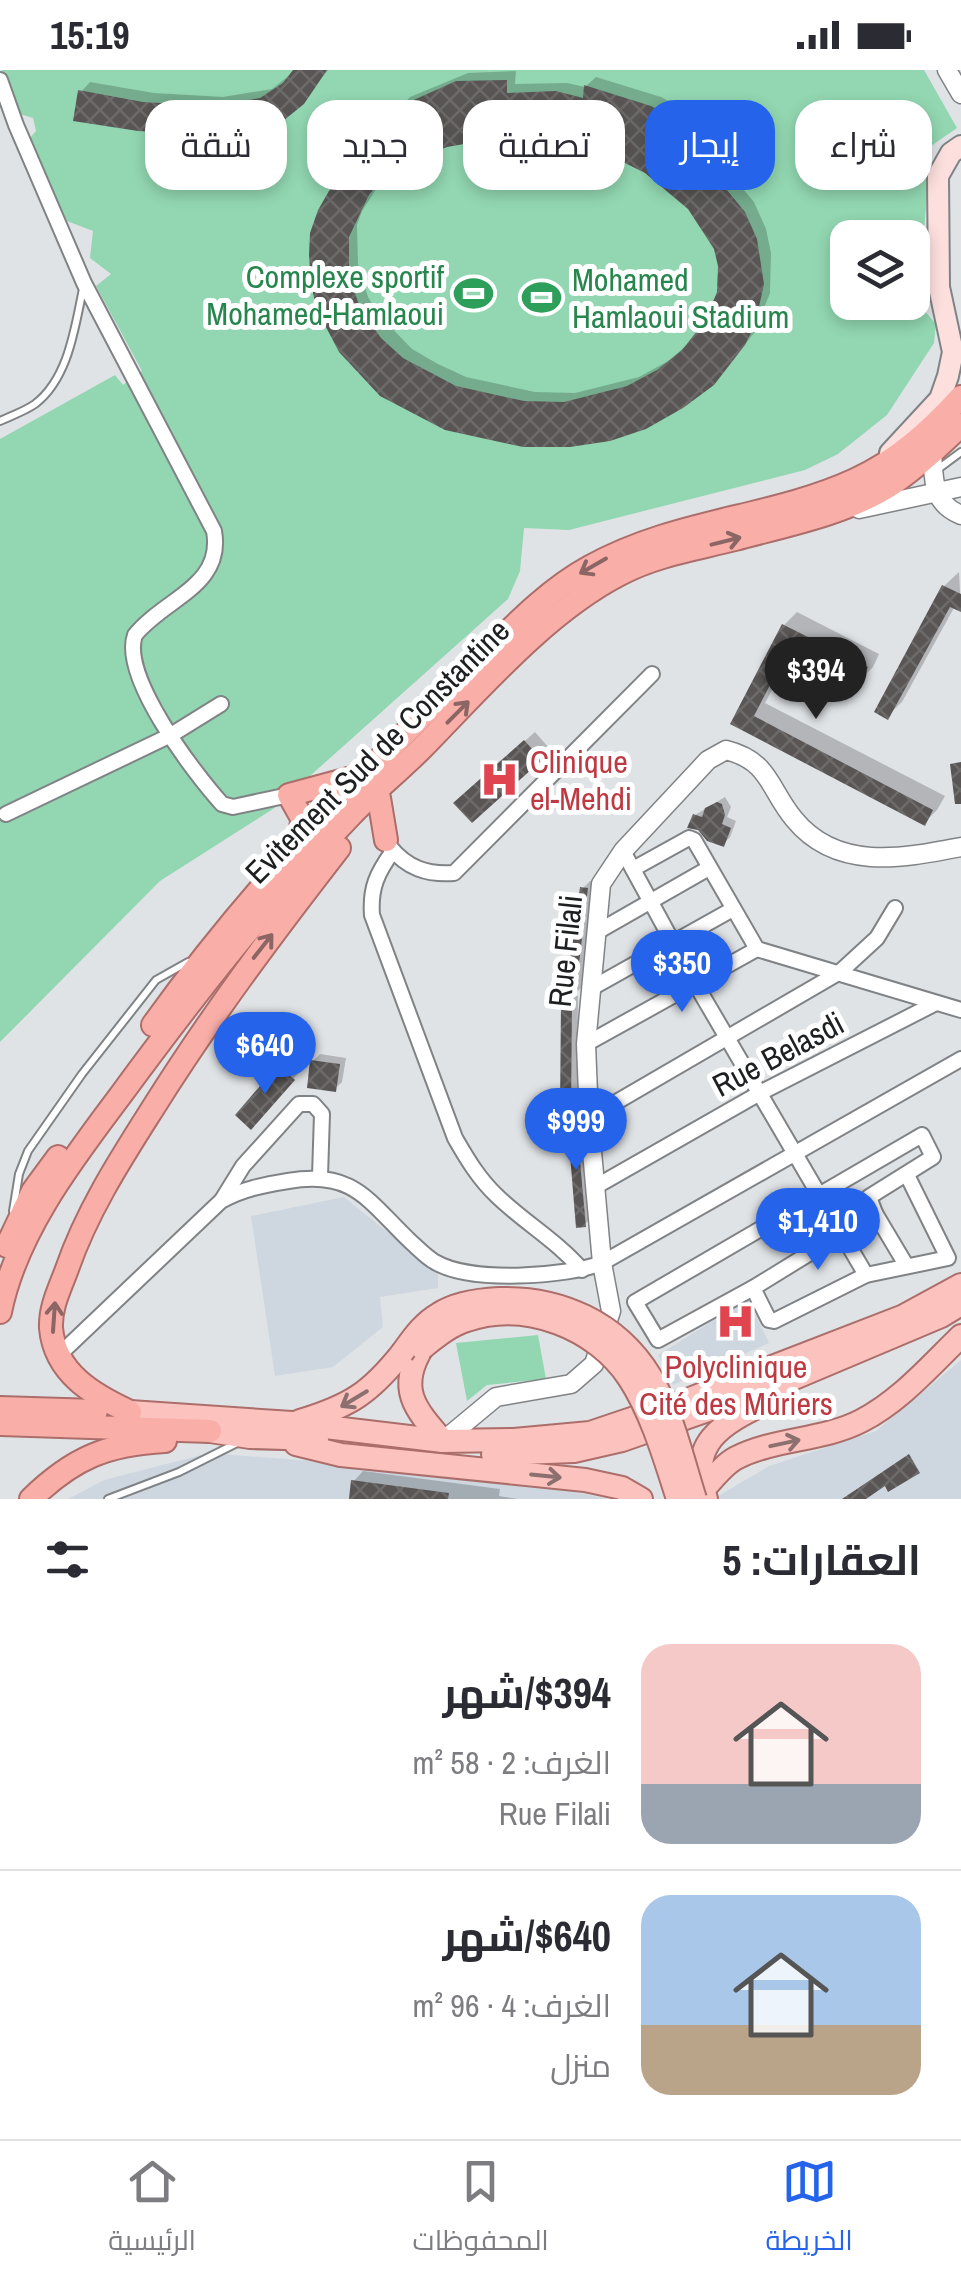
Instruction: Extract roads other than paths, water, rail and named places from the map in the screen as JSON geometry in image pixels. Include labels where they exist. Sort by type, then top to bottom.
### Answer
[{"type":"highway","name":"Evitement Sud de Constantine","points":[[4,1253],[33,1191],[211,950],[329,809],[507,634],[585,570],[671,532],[804,498],[877,469],[920,440],[961,397]]},
{"type":"highway","name":"Evitement Sud de Constantine","points":[[0,1312],[11,1270],[28,1236],[84,1144],[204,982],[352,814],[558,616],[618,574],[657,557],[793,524],[853,504],[933,463],[961,425]]},
{"type":"highway","points":[[130,1412],[90,1394],[72,1376],[51,1330],[53,1305],[77,1241],[98,1197],[210,1020],[408,762]]},
{"type":"highway","points":[[286,863],[303,827],[289,795],[363,775]]},
{"type":"highway","points":[[379,798],[389,846]]},
{"type":"highway","points":[[357,826],[372,824],[389,846]]},
{"type":"highway","points":[[0,1408],[27,1416],[210,1431]]},
{"type":"highway","points":[[0,1424],[27,1416],[130,1412]]},
{"type":"highway","points":[[31,1499],[80,1458],[138,1442],[181,1440],[210,1431]]},
{"type":"main road","points":[[877,469],[940,399],[953,352],[941,306],[938,176],[961,146]]},
{"type":"main road","points":[[941,306],[961,318]]},
{"type":"main road","points":[[130,1412],[292,1423],[443,1440],[590,1433],[682,1402],[904,1316],[961,1286]]},
{"type":"main road","points":[[443,1440],[414,1405],[410,1367],[418,1331],[440,1313],[484,1300],[523,1298],[550,1303],[602,1325],[626,1346],[650,1376],[701,1496]]},
{"type":"main road","points":[[258,1438],[354,1441],[473,1454],[574,1451],[622,1440],[768,1389],[961,1304]]},
{"type":"main road","points":[[292,1423],[342,1407],[364,1394],[412,1350],[468,1319],[526,1316],[554,1321],[585,1335],[614,1357],[631,1380],[678,1499]]},
{"type":"main road","points":[[701,1496],[700,1460],[722,1427],[788,1392],[961,1318]]},
{"type":"main road","points":[[701,1496],[734,1459],[770,1446],[830,1434],[864,1420],[907,1388],[961,1336]]},
{"type":"main road","points":[[210,1431],[284,1439],[341,1455],[586,1480],[622,1488],[641,1499]]},
{"type":"street","points":[[947,70],[961,94]]},
{"type":"street","points":[[0,80],[84,283],[214,531],[217,548],[212,567],[135,635],[132,644],[141,680],[171,735],[222,804],[232,807],[289,795]]},
{"type":"street","points":[[933,463],[935,493],[948,510],[961,516]]},
{"type":"street","points":[[793,524],[961,487]]},
{"type":"street","points":[[582,1270],[550,1238],[496,1196],[472,1168],[455,1138],[372,915],[370,895],[389,846],[414,868],[434,875],[454,873],[652,674]]},
{"type":"street","points":[[6,814],[171,735],[221,704]]},
{"type":"street","name":"Rue Filali","points":[[486,1406],[496,1397],[571,1384],[594,1364],[611,1311],[602,1262],[586,1044],[601,884],[624,851],[708,760],[726,750],[742,754],[761,767],[794,819],[812,836],[840,851],[863,858],[897,859],[961,847]]},
{"type":"street","points":[[632,869],[689,838],[694,840],[758,949],[961,1010]]},
{"type":"street","points":[[624,851],[673,945],[866,1275]]},
{"type":"street","points":[[596,932],[710,868]]},
{"type":"street","points":[[589,1118],[840,972],[877,938],[895,908]]},
{"type":"street","points":[[590,989],[733,909]]},
{"type":"street","points":[[586,1044],[758,949]]},
{"type":"street","name":"Rue Belasdi","points":[[595,1187],[760,1093],[936,1002]]},
{"type":"street","points":[[60,1354],[222,1201],[240,1190],[320,1176],[344,1182],[364,1196],[433,1262],[455,1271],[495,1274],[582,1270],[961,1059]]},
{"type":"street","points":[[222,1201],[243,1166],[299,1104],[313,1104],[322,1114],[320,1176]]},
{"type":"street","points":[[875,1213],[753,1288],[658,1340],[636,1302],[922,1135],[933,1156],[869,1197],[906,1265]]},
{"type":"street","points":[[753,1288],[769,1320],[774,1322],[866,1275],[949,1257],[907,1175]]},
{"type":"street","points":[[443,1440],[486,1406],[489,1425],[504,1440]]},
{"type":"lane","points":[[0,421],[36,403],[53,384],[68,348],[84,283]]},
{"type":"lane","points":[[933,463],[961,452]]},
{"type":"lane","points":[[108,1499],[258,1438]]},
{"type":"place","name":"Complexe sportif Mohamed-Hamlaoui","points":[[474,294]]},
{"type":"place","name":"Mohamed Hamlaoui Stadium","points":[[542,297]]},
{"type":"place","name":"Clinique el-Mehdi","points":[[500,779]]},
{"type":"place","name":"Polyclinique Cité des Mûriers","points":[[736,1321]]}]
